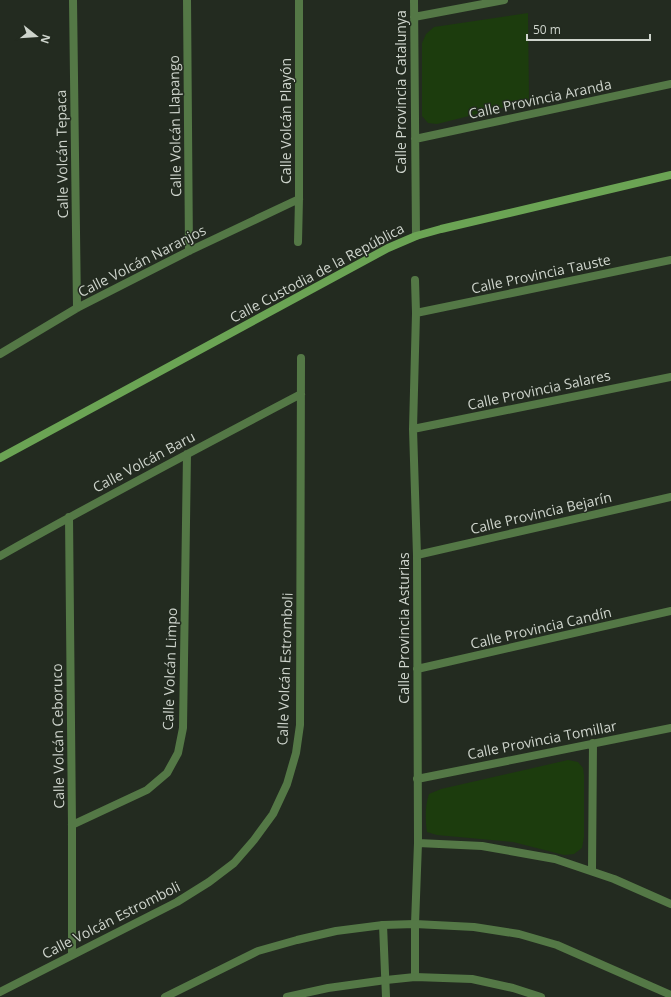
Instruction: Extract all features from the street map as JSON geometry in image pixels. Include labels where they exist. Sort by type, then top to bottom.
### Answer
[{"type":"main road","name":"Calle Custodia de la República","points":[[0,458],[388,248],[416,236],[671,175]]},
{"type":"street","name":"Calle Volcán Tepaca","points":[[73,0],[77,308]]},
{"type":"street","name":"Calle Volcán Llapango","points":[[187,0],[189,251]]},
{"type":"street","name":"Calle Volcán Playón","points":[[298,242],[299,0]]},
{"type":"street","name":"Calle Provincia Catalunya","points":[[414,0],[416,236]]},
{"type":"street","points":[[414,17],[504,0]]},
{"type":"street","name":"Calle Provincia Aranda","points":[[415,139],[671,84]]},
{"type":"street","name":"Calle Volcán Naranjos","points":[[0,354],[77,308],[189,251],[299,199]]},
{"type":"street","name":"Calle Provincia Tauste","points":[[416,313],[671,260]]},
{"type":"street","name":"Calle Provincia Asturias","points":[[415,280],[416,313],[413,429],[417,555],[418,779],[415,977]]},
{"type":"street","name":"Calle Volcán Estromboli","points":[[0,992],[177,902],[209,882],[234,863],[274,814],[287,784],[296,753],[300,725],[301,358]]},
{"type":"street","name":"Calle Provincia Salares","points":[[413,429],[671,377]]},
{"type":"street","name":"Calle Volcán Baru","points":[[0,556],[69,517],[301,394]]},
{"type":"street","name":"Calle Volcán Limpo","points":[[72,825],[147,790],[167,773],[178,753],[183,728],[187,454]]},
{"type":"street","name":"Calle Provincia Bejarín","points":[[417,555],[671,497]]},
{"type":"street","name":"Calle Volcán Ceboruco","points":[[69,517],[72,955]]},
{"type":"street","name":"Calle Provincia Candín","points":[[417,669],[671,611]]},
{"type":"street","name":"Calle Provincia Tomillar","points":[[418,779],[671,728]]},
{"type":"street","points":[[592,871],[593,743]]},
{"type":"street","points":[[418,843],[482,846],[555,859],[614,879],[671,904]]},
{"type":"street","points":[[165,997],[258,952],[297,940],[336,931],[383,925],[415,924],[474,927],[518,934],[557,945],[671,995]]},
{"type":"street","points":[[383,925],[386,997]]},
{"type":"street","points":[[287,997],[328,988],[415,977],[472,979],[513,988],[541,997]]},
{"type":"green space","points":[[528,13],[529,101],[437,124],[428,123],[422,116],[422,43],[426,34],[434,27]]},
{"type":"green space","points":[[568,760],[578,762],[583,768],[584,775],[584,837],[582,848],[574,854],[564,855],[513,842],[437,835],[427,832],[426,813],[429,794],[441,789]]}]
